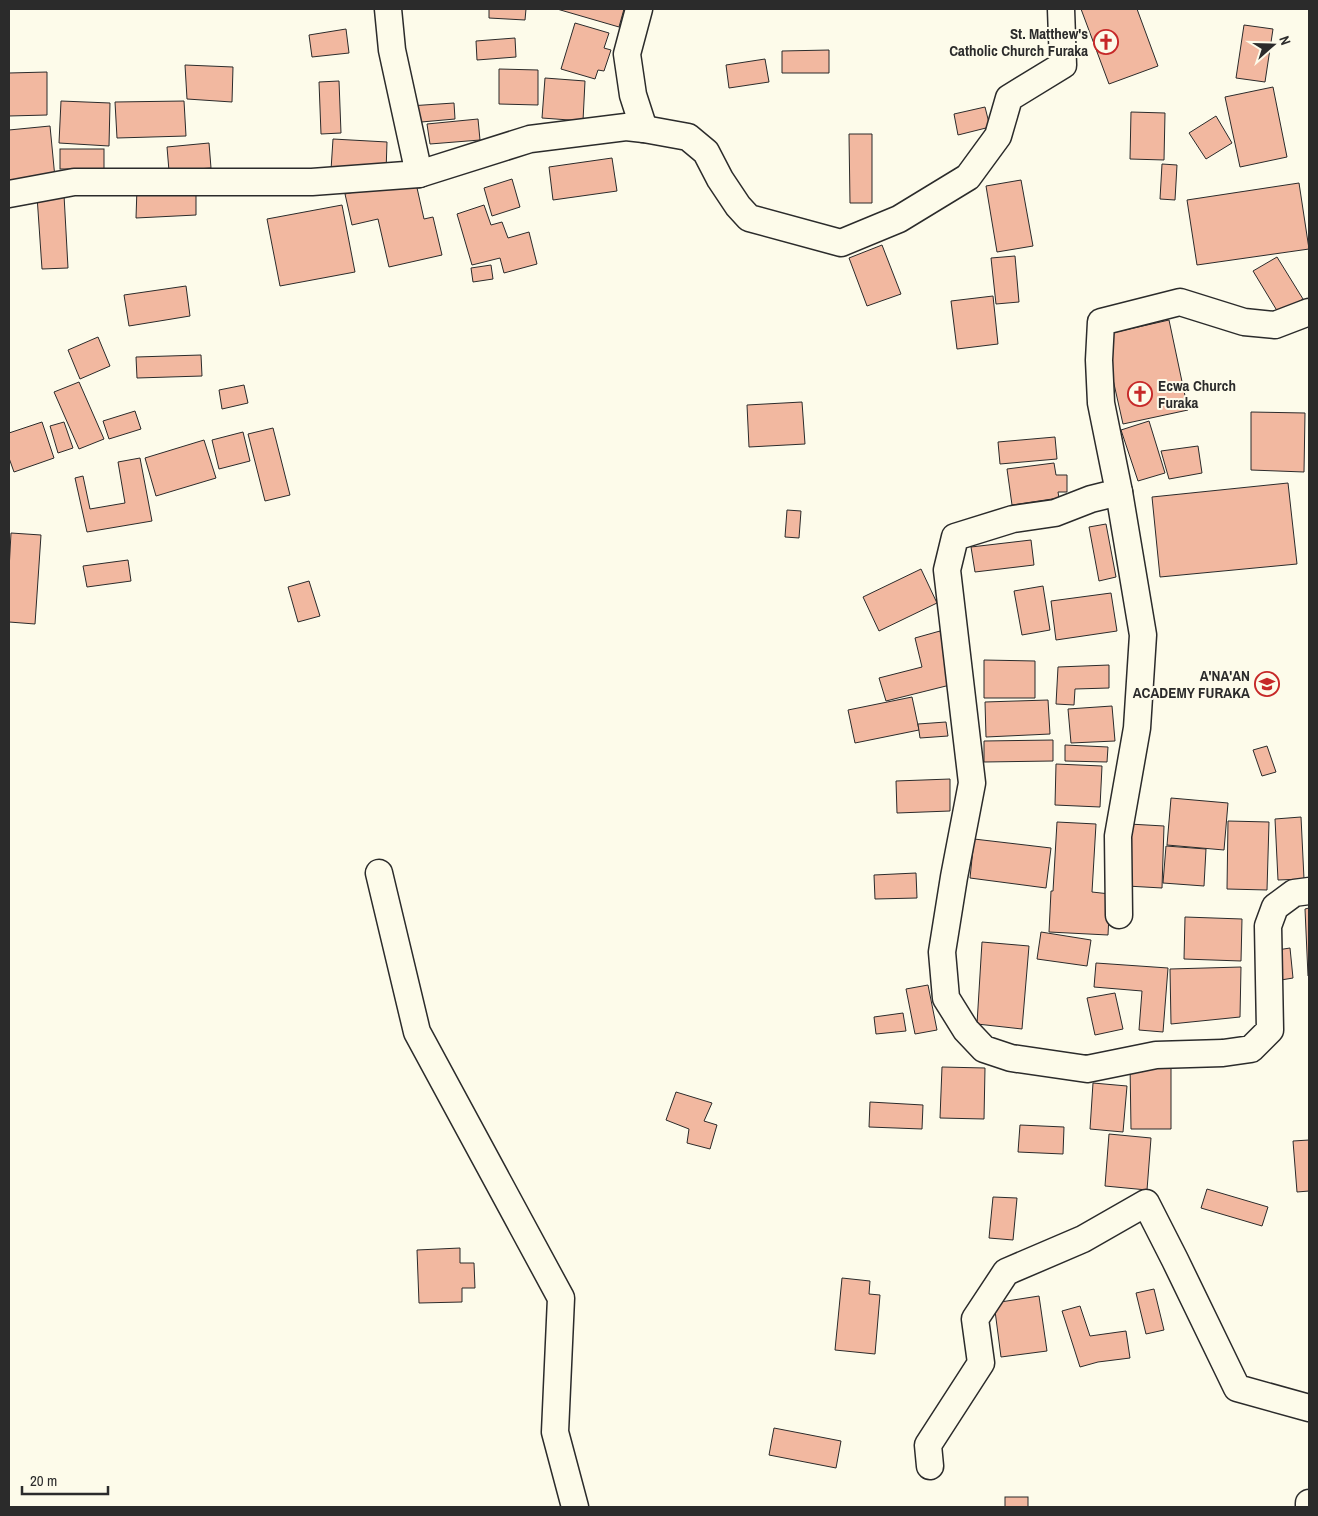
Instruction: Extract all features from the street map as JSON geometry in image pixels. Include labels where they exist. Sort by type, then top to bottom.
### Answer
[{"type":"street","points":[[388,9],[392,50],[418,174]]},
{"type":"street","points":[[639,9],[627,54],[633,95],[644,130]]},
{"type":"street","points":[[9,194],[74,182],[312,182],[418,174],[530,139],[626,127],[688,137],[706,152],[720,179],[738,206],[749,218],[840,243],[899,219],[968,177],[998,136],[1009,98],[1063,65],[1061,9]]},
{"type":"street","points":[[1119,915],[1118,836],[1137,728],[1143,635],[1119,492],[1101,403],[1099,360],[1101,322],[1180,302],[1244,322],[1275,325],[1309,312]]},
{"type":"street","points":[[1119,492],[1090,499],[1055,513],[1013,519],[955,537],[947,570],[972,782],[942,952],[946,998],[966,1030],[984,1049],[1011,1058],[1086,1069],[1156,1055],[1223,1053],[1251,1049],[1270,1030],[1268,926],[1275,907],[1294,893],[1309,891]]},
{"type":"street","points":[[379,873],[417,1032],[561,1298],[555,1432],[575,1507]]},
{"type":"street","points":[[930,1466],[928,1445],[981,1363],[975,1319],[1006,1272],[1083,1239],[1146,1203],[1237,1388],[1309,1408]]},
{"type":"building","points":[[489,9],[526,9],[525,20],[489,18]]},
{"type":"building","points":[[557,9],[624,9],[619,27]]},
{"type":"building","points":[[1081,9],[1137,9],[1158,66],[1109,84]]},
{"type":"building","points":[[575,23],[609,33],[604,48],[611,50],[604,71],[598,70],[595,79],[561,69]]},
{"type":"building","points":[[1244,25],[1273,29],[1265,82],[1236,78]]},
{"type":"building","points":[[346,29],[349,53],[312,57],[309,35]]},
{"type":"building","points":[[515,38],[516,57],[477,60],[476,41]]},
{"type":"building","points":[[829,50],[829,73],[782,73],[782,51]]},
{"type":"building","points":[[765,59],[769,82],[729,88],[726,65]]},
{"type":"building","points":[[185,65],[233,67],[232,102],[187,99]]},
{"type":"building","points":[[499,69],[538,70],[538,105],[499,104]]},
{"type":"building","points":[[47,72],[47,115],[9,116],[9,73]]},
{"type":"building","points":[[545,78],[585,81],[583,121],[542,118]]},
{"type":"building","points":[[339,81],[341,133],[321,134],[319,82]]},
{"type":"building","points":[[1273,87],[1287,157],[1240,167],[1225,97]]},
{"type":"building","points":[[61,101],[110,103],[109,146],[59,143]]},
{"type":"building","points":[[184,101],[186,136],[117,138],[115,102]]},
{"type":"building","points":[[454,103],[455,119],[410,123],[409,106]]},
{"type":"building","points":[[985,107],[990,127],[958,135],[954,114]]},
{"type":"building","points":[[1131,112],[1165,113],[1164,160],[1130,159]]},
{"type":"building","points":[[1216,116],[1232,143],[1206,159],[1189,133]]},
{"type":"building","points":[[478,119],[480,140],[430,144],[427,124]]},
{"type":"building","points":[[50,126],[55,178],[9,182],[9,130]]},
{"type":"building","points":[[849,134],[872,134],[872,203],[850,203]]},
{"type":"building","points":[[333,139],[387,142],[386,172],[331,170]]},
{"type":"building","points":[[209,143],[211,168],[169,171],[167,147]]},
{"type":"building","points":[[60,149],[104,149],[104,169],[60,169]]},
{"type":"building","points":[[612,158],[617,191],[553,200],[549,167]]},
{"type":"building","points":[[1162,164],[1177,165],[1175,200],[1160,199]]},
{"type":"building","points":[[415,179],[424,219],[433,217],[442,255],[389,267],[378,219],[352,225],[345,194]]},
{"type":"building","points":[[512,179],[520,207],[492,216],[484,188]]},
{"type":"building","points":[[1021,180],[1033,246],[997,252],[986,186]]},
{"type":"building","points":[[1299,183],[1309,249],[1197,265],[1187,200]]},
{"type":"building","points":[[196,187],[196,215],[136,218],[137,188]]},
{"type":"building","points":[[64,195],[68,268],[42,269],[37,196]]},
{"type":"building","points":[[342,205],[355,272],[280,286],[267,219]]},
{"type":"building","points":[[484,205],[491,225],[502,222],[508,238],[529,232],[537,264],[504,273],[500,258],[472,265],[457,214]]},
{"type":"building","points":[[882,245],[901,294],[867,306],[849,258]]},
{"type":"building","points":[[1015,256],[1019,302],[996,304],[991,258]]},
{"type":"building","points":[[1277,257],[1303,299],[1279,314],[1253,271]]},
{"type":"building","points":[[491,265],[493,279],[473,282],[471,268]]},
{"type":"building","points":[[186,286],[190,316],[129,326],[124,295]]},
{"type":"building","points":[[993,296],[998,344],[957,349],[951,301]]},
{"type":"building","points":[[1169,320],[1188,410],[1123,424],[1103,335]]},
{"type":"building","points":[[98,337],[110,366],[80,379],[68,350]]},
{"type":"building","points":[[201,355],[202,376],[137,378],[136,357]]},
{"type":"building","points":[[79,382],[104,439],[79,449],[54,392]]},
{"type":"building","points":[[244,385],[248,403],[222,409],[219,390]]},
{"type":"building","points":[[802,402],[805,444],[749,447],[747,405]]},
{"type":"building","points":[[135,411],[141,429],[109,439],[103,421]]},
{"type":"building","points":[[1251,412],[1305,413],[1304,472],[1251,470]]},
{"type":"building","points":[[1149,421],[1165,473],[1138,481],[1121,430]]},
{"type":"building","points":[[42,422],[54,458],[14,472],[9,458],[9,433]]},
{"type":"building","points":[[64,422],[73,448],[58,453],[50,426]]},
{"type":"building","points":[[273,428],[290,495],[265,501],[248,434]]},
{"type":"building","points":[[243,432],[250,461],[219,469],[212,440]]},
{"type":"building","points":[[1055,437],[1057,459],[1000,464],[998,442]]},
{"type":"building","points":[[204,440],[216,478],[156,496],[145,458]]},
{"type":"building","points":[[1198,446],[1202,473],[1169,479],[1161,451]]},
{"type":"building","points":[[140,458],[152,521],[87,532],[75,478],[83,476],[90,509],[125,503],[118,462]]},
{"type":"building","points":[[1054,463],[1056,475],[1067,475],[1067,492],[1058,492],[1059,498],[1012,505],[1007,469]]},
{"type":"building","points":[[1288,483],[1297,564],[1160,577],[1152,497]]},
{"type":"building","points":[[787,510],[801,511],[799,538],[785,537]]},
{"type":"building","points":[[1106,524],[1116,577],[1099,581],[1089,527]]},
{"type":"building","points":[[11,533],[41,535],[35,624],[9,622]]},
{"type":"building","points":[[1031,540],[1034,565],[975,572],[971,547]]},
{"type":"building","points":[[128,560],[131,581],[87,587],[83,566]]},
{"type":"building","points":[[921,569],[937,603],[879,631],[863,597]]},
{"type":"building","points":[[309,581],[320,616],[298,622],[288,587]]},
{"type":"building","points":[[1043,586],[1050,630],[1022,635],[1014,591]]},
{"type":"building","points":[[1111,593],[1117,631],[1056,640],[1051,601]]},
{"type":"building","points":[[940,631],[954,684],[886,701],[879,678],[922,667],[915,638]]},
{"type":"building","points":[[984,660],[1035,661],[1035,698],[984,698]]},
{"type":"building","points":[[1109,665],[1109,688],[1075,689],[1074,705],[1056,704],[1058,667]]},
{"type":"building","points":[[912,697],[919,730],[855,743],[848,710]]},
{"type":"building","points":[[1048,700],[1050,734],[986,737],[985,702]]},
{"type":"building","points":[[1112,706],[1115,741],[1071,743],[1068,709]]},
{"type":"building","points":[[946,722],[948,736],[920,738],[918,724]]},
{"type":"building","points":[[1053,740],[1053,761],[984,762],[984,741]]},
{"type":"building","points":[[1065,745],[1108,747],[1107,762],[1065,761]]},
{"type":"building","points":[[1267,746],[1276,772],[1262,776],[1253,750]]},
{"type":"building","points":[[1056,764],[1102,766],[1100,807],[1055,805]]},
{"type":"building","points":[[950,779],[950,811],[897,813],[896,781]]},
{"type":"building","points":[[1171,798],[1228,803],[1224,850],[1167,845]]},
{"type":"building","points":[[1301,817],[1304,879],[1278,880],[1275,819]]},
{"type":"building","points":[[1228,821],[1269,822],[1267,890],[1227,889]]},
{"type":"building","points":[[1057,822],[1096,824],[1092,892],[1110,894],[1108,935],[1049,932]]},
{"type":"building","points":[[1129,824],[1164,826],[1162,888],[1127,886]]},
{"type":"building","points":[[974,839],[1051,848],[1046,888],[970,878]]},
{"type":"building","points":[[1166,846],[1206,849],[1204,886],[1163,883]]},
{"type":"building","points":[[916,873],[917,898],[875,899],[874,875]]},
{"type":"building","points":[[1309,908],[1309,976],[1308,976],[1305,909]]},
{"type":"building","points":[[1185,917],[1242,919],[1241,961],[1184,959]]},
{"type":"building","points":[[1041,932],[1091,940],[1087,966],[1037,959]]},
{"type":"building","points":[[982,942],[1029,946],[1022,1029],[977,1024]]},
{"type":"building","points":[[1290,948],[1293,978],[1275,981],[1271,951]]},
{"type":"building","points":[[1096,963],[1168,968],[1163,1032],[1139,1030],[1142,991],[1094,987]]},
{"type":"building","points":[[1241,967],[1240,1017],[1171,1024],[1170,969]]},
{"type":"building","points":[[928,985],[937,1030],[915,1034],[906,989]]},
{"type":"building","points":[[1115,993],[1123,1029],[1095,1035],[1087,998]]},
{"type":"building","points":[[903,1013],[906,1031],[876,1034],[874,1017]]},
{"type":"building","points":[[1130,1064],[1171,1064],[1171,1129],[1131,1129]]},
{"type":"building","points":[[942,1067],[985,1068],[984,1119],[940,1118]]},
{"type":"building","points":[[1093,1083],[1127,1086],[1123,1132],[1090,1129]]},
{"type":"building","points":[[676,1092],[712,1103],[704,1121],[717,1125],[710,1149],[687,1143],[689,1129],[666,1120]]},
{"type":"building","points":[[870,1102],[923,1105],[922,1129],[869,1127]]},
{"type":"building","points":[[1020,1125],[1064,1127],[1063,1154],[1018,1152]]},
{"type":"building","points":[[1109,1134],[1151,1138],[1147,1190],[1105,1186]]},
{"type":"building","points":[[1309,1140],[1309,1191],[1297,1192],[1293,1141]]},
{"type":"building","points":[[1207,1189],[1268,1207],[1262,1226],[1201,1208]]},
{"type":"building","points":[[993,1197],[1017,1198],[1013,1240],[989,1238]]},
{"type":"building","points":[[460,1248],[460,1263],[474,1263],[475,1288],[462,1288],[462,1302],[419,1303],[417,1250]]},
{"type":"building","points":[[842,1278],[870,1281],[869,1294],[880,1295],[875,1354],[835,1350]]},
{"type":"building","points":[[1154,1289],[1164,1330],[1146,1334],[1136,1293]]},
{"type":"building","points":[[1039,1296],[1047,1351],[1001,1357],[994,1303]]},
{"type":"building","points":[[1080,1306],[1090,1336],[1126,1331],[1130,1358],[1098,1362],[1080,1367],[1062,1311]]},
{"type":"building","points":[[774,1428],[841,1441],[836,1468],[769,1455]]},
{"type":"building","points":[[1005,1497],[1028,1497],[1028,1507],[1005,1507]]},
{"type":"place","name":"St. Matthew's Catholic Church Furaka","points":[[1106,42]]},
{"type":"place","name":"Ecwa Church Furaka","points":[[1140,394]]},
{"type":"place","name":"A'NA'AN ACADEMY FURAKA","points":[[1267,684]]}]
